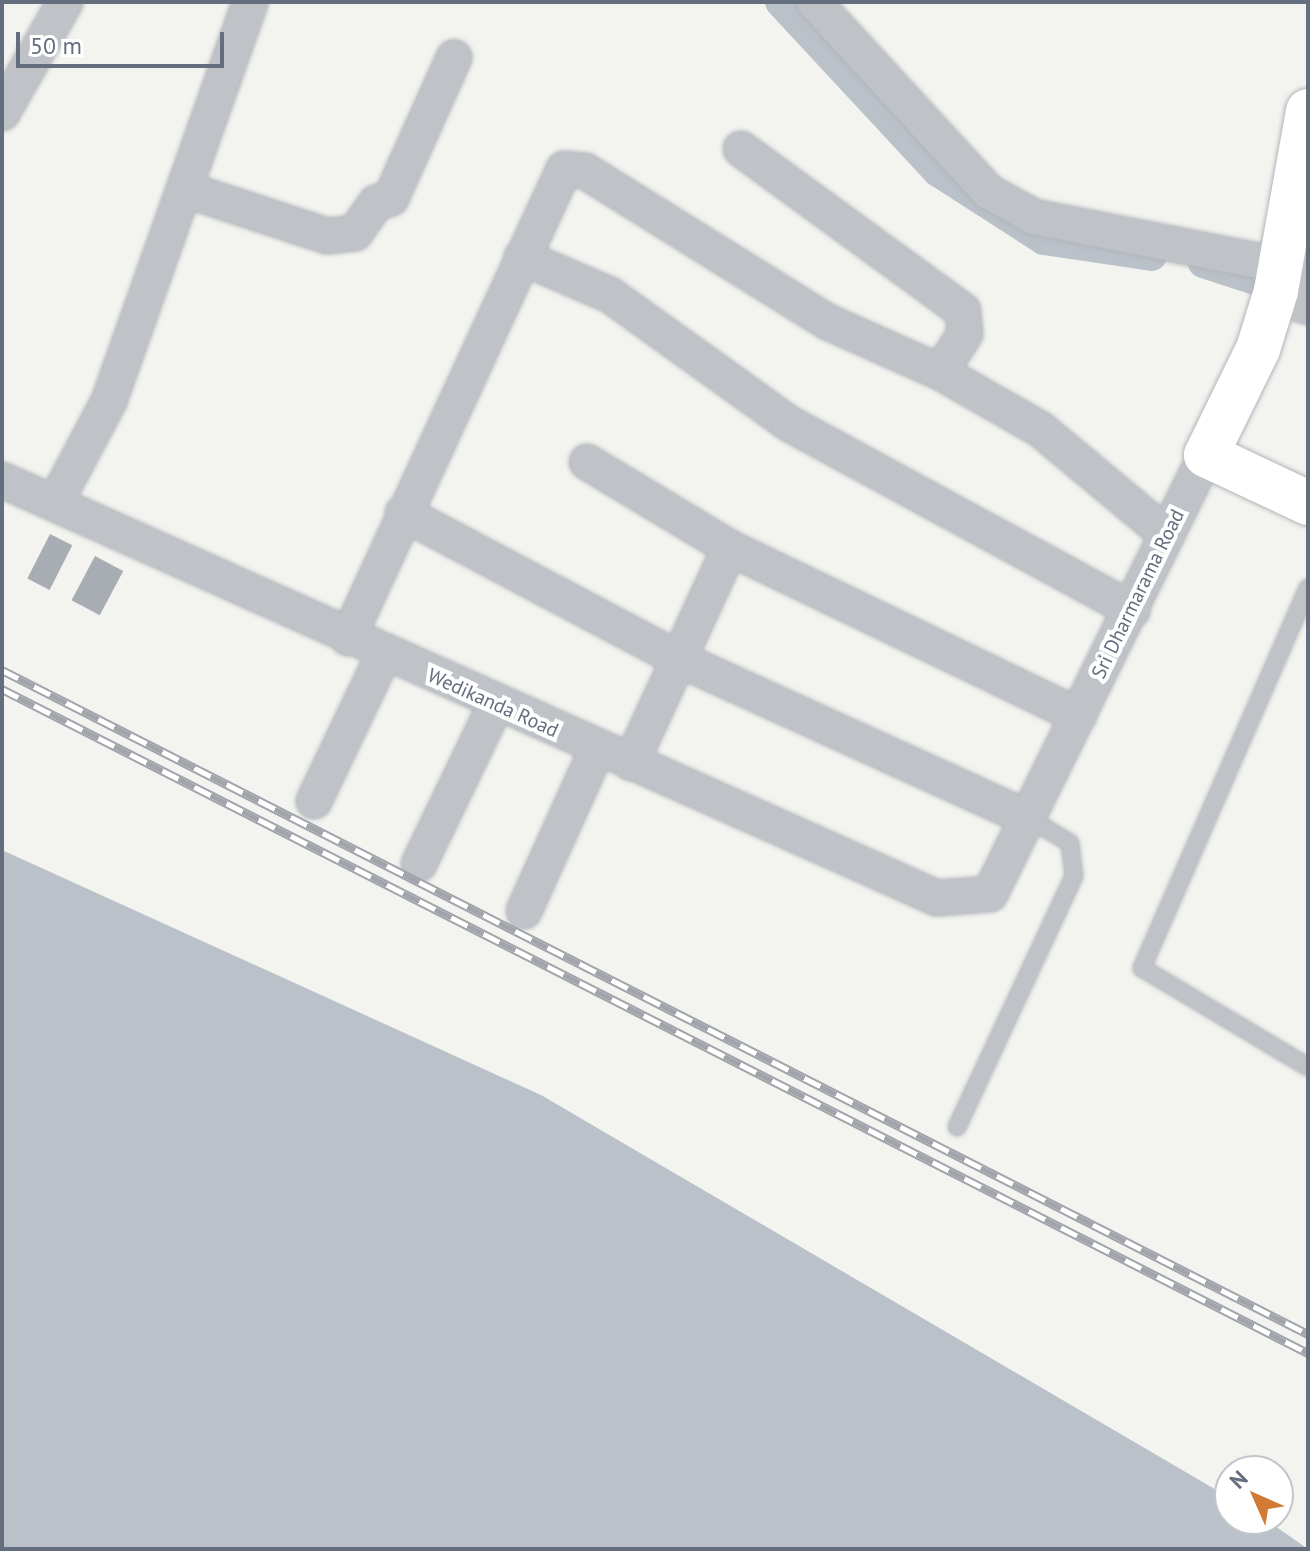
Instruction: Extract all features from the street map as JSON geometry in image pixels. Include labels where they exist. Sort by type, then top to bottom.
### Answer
[{"type":"street","points":[[2,113],[65,2]]},
{"type":"street","points":[[55,503],[109,401],[250,2]]},
{"type":"street","points":[[814,2],[989,192],[1034,217],[1288,283]]},
{"type":"street","points":[[184,189],[327,236],[355,233],[376,203],[391,198],[454,58]]},
{"type":"street","name":"Sri Dharmarama Road","points":[[990,894],[1132,610],[1288,283],[1308,111]]},
{"type":"street","points":[[741,149],[963,311],[965,334],[940,372]]},
{"type":"street","points":[[348,638],[564,169],[585,171],[828,322],[940,372],[1040,429],[1167,535]]},
{"type":"street","points":[[522,257],[610,295],[788,423],[1132,610]]},
{"type":"street","points":[[1206,455],[1308,503]]},
{"type":"street","points":[[587,462],[730,548],[1079,716]]},
{"type":"street","name":"Wedikanda Road","points":[[2,480],[348,638],[937,898],[990,894]]},
{"type":"street","points":[[403,513],[681,660],[1028,818]]},
{"type":"street","points":[[631,763],[730,548]]},
{"type":"street","points":[[314,801],[384,654]]},
{"type":"street","points":[[419,864],[496,704]]},
{"type":"street","points":[[524,911],[597,749]]},
{"type":"lane","points":[[1308,588],[1142,968],[1308,1067]]},
{"type":"lane","points":[[957,1127],[1074,876],[1070,843],[1028,818]]},
{"type":"shaded area","points":[[2,850],[541,1095],[1214,1489],[1214,1535],[1288,1535],[1308,1549],[2,1549]]},
{"type":"building","points":[[50,534],[72,545],[50,590],[27,579]]},
{"type":"building","points":[[95,556],[123,571],[100,615],[72,600]]},
{"type":"waterway","points":[[780,2],[938,172],[1044,240],[1152,256]]},
{"type":"waterway","points":[[1203,263],[1295,293]]},
{"type":"railway","points":[[2,670],[1308,1334]]},
{"type":"railway","points":[[2,689],[1308,1353]]}]
